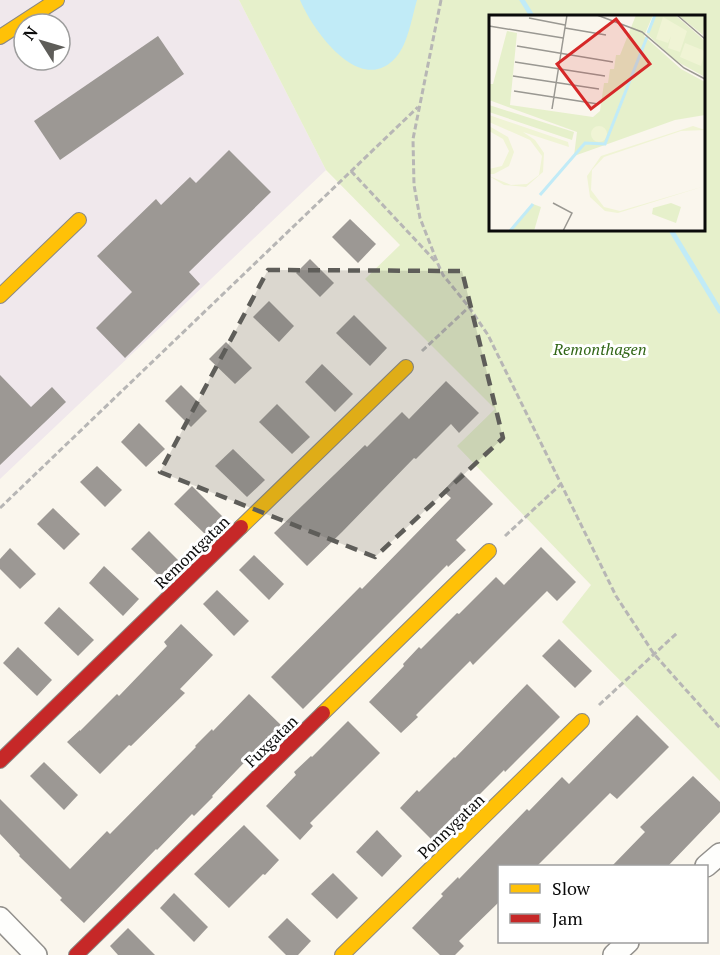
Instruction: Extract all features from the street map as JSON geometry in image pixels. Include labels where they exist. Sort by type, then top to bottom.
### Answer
[{"type":"street","points":[[0,37],[57,0]]},
{"type":"street","points":[[0,296],[79,220]]},
{"type":"street","name":"Remontgatan","points":[[0,761],[406,367]]},
{"type":"street","name":"Fuxgatan","points":[[76,955],[489,551]]},
{"type":"street","name":"Ponnygatan","points":[[342,955],[582,721]]},
{"type":"street","points":[[708,865],[720,854]]},
{"type":"street","points":[[0,918],[36,955]]},
{"type":"street","points":[[614,955],[627,943]]},
{"type":"path","points":[[441,0],[413,139],[414,184],[420,218],[443,275],[488,335],[616,596],[654,654],[720,728]]},
{"type":"path","points":[[0,508],[420,105]]},
{"type":"path","points":[[351,171],[438,264]]},
{"type":"path","points":[[406,367],[469,307]]},
{"type":"path","points":[[489,551],[561,484]]},
{"type":"path","points":[[582,721],[677,633]]},
{"type":"highlighted area","points":[[268,270],[462,271],[503,438],[375,557],[160,472]]},
{"type":"shaded area","points":[[0,0],[239,0],[326,170],[0,479]]},
{"type":"green space","name":"Remonthagen","points":[[239,0],[720,0],[720,781],[562,622],[591,585],[457,446],[495,409],[365,279],[400,245],[326,170]]},
{"type":"water","points":[[300,0],[417,0],[401,51],[383,67],[369,70],[354,65],[340,56],[327,43],[306,13]]},
{"type":"building","points":[[158,36],[184,74],[60,160],[34,121]]},
{"type":"building","points":[[229,150],[271,192],[189,272],[200,284],[125,358],[96,328],[132,292],[97,256],[156,199],[161,205],[190,177],[196,183]]},
{"type":"building","points":[[350,219],[376,244],[358,263],[332,237]]},
{"type":"building","points":[[310,259],[334,283],[320,297],[296,273]]},
{"type":"building","points":[[269,301],[294,326],[279,342],[253,317]]},
{"type":"building","points":[[354,315],[387,348],[370,366],[336,333]]},
{"type":"building","points":[[226,342],[252,368],[235,384],[209,359]]},
{"type":"building","points":[[322,364],[353,394],[335,412],[305,382]]},
{"type":"building","points":[[0,375],[31,407],[52,387],[66,402],[0,465]]},
{"type":"building","points":[[446,381],[479,413],[459,433],[451,424],[307,566],[274,533],[402,412],[409,419]]},
{"type":"building","points":[[181,385],[207,411],[191,427],[165,401]]},
{"type":"building","points":[[277,404],[310,437],[292,454],[259,422]]},
{"type":"building","points":[[139,423],[165,449],[146,467],[121,442]]},
{"type":"building","points":[[233,449],[265,480],[247,497],[215,466]]},
{"type":"building","points":[[97,466],[122,490],[105,507],[80,482]]},
{"type":"building","points":[[461,472],[493,504],[456,540],[466,550],[448,567],[447,565],[303,709],[271,677],[451,498],[443,491]]},
{"type":"building","points":[[192,486],[225,519],[207,536],[174,504]]},
{"type":"building","points":[[53,508],[80,534],[64,550],[37,524]]},
{"type":"building","points":[[149,531],[180,562],[162,579],[131,549]]},
{"type":"building","points":[[541,547],[576,582],[557,601],[547,591],[473,665],[470,661],[401,733],[369,702],[419,647],[421,649],[496,577],[504,585]]},
{"type":"building","points":[[10,548],[36,574],[20,589],[0,569],[0,559]]},
{"type":"building","points":[[254,555],[284,584],[269,600],[239,570]]},
{"type":"building","points":[[104,566],[139,599],[123,616],[89,583]]},
{"type":"building","points":[[217,590],[249,621],[234,636],[203,604]]},
{"type":"building","points":[[59,607],[94,640],[78,656],[44,623]]},
{"type":"building","points":[[181,624],[213,655],[180,689],[185,693],[100,774],[67,742],[117,694],[119,696],[167,646],[164,642]]},
{"type":"building","points":[[559,639],[592,671],[575,688],[542,656]]},
{"type":"building","points":[[18,647],[52,680],[37,696],[3,663]]},
{"type":"building","points":[[527,684],[560,717],[433,841],[400,808],[417,790],[419,792],[455,758]]},
{"type":"building","points":[[249,694],[283,727],[266,745],[263,743],[213,797],[156,849],[84,923],[0,834],[0,799],[70,869],[107,831],[110,834]]},
{"type":"building","points":[[637,715],[669,747],[617,799],[610,793],[538,865],[498,865],[498,903],[459,941],[464,946],[455,955],[440,955],[412,928],[443,896],[441,894],[458,877],[459,879],[527,809],[529,811],[562,777],[569,784]]},
{"type":"building","points":[[348,721],[380,753],[310,823],[313,826],[300,840],[266,806],[296,775],[294,772]]},
{"type":"building","points":[[44,762],[78,795],[64,810],[30,776]]},
{"type":"building","points":[[693,776],[720,802],[720,812],[669,865],[613,865],[645,832],[640,827]]},
{"type":"building","points":[[244,825],[279,860],[229,908],[194,874]]},
{"type":"building","points":[[377,830],[402,856],[382,877],[356,852]]},
{"type":"building","points":[[333,873],[358,898],[337,919],[311,894]]},
{"type":"building","points":[[174,893],[208,927],[194,942],[160,908]]},
{"type":"building","points":[[287,918],[311,941],[298,955],[286,955],[268,937]]},
{"type":"building","points":[[128,928],[155,955],[118,955],[110,946]]},
{"type":"waterway","points":[[522,0],[531,15]]},
{"type":"waterway","points":[[672,231],[720,311]]},
{"type":"traffic: slow","points":[[0,37],[57,0]]},
{"type":"traffic: slow","points":[[0,296],[79,220]]},
{"type":"traffic: slow","points":[[241,527],[406,367]]},
{"type":"traffic: slow","points":[[323,713],[489,551]]},
{"type":"traffic: slow","points":[[342,955],[582,721]]},
{"type":"traffic: jam","points":[[0,761],[241,527]]},
{"type":"traffic: jam","points":[[76,955],[323,713]]}]
